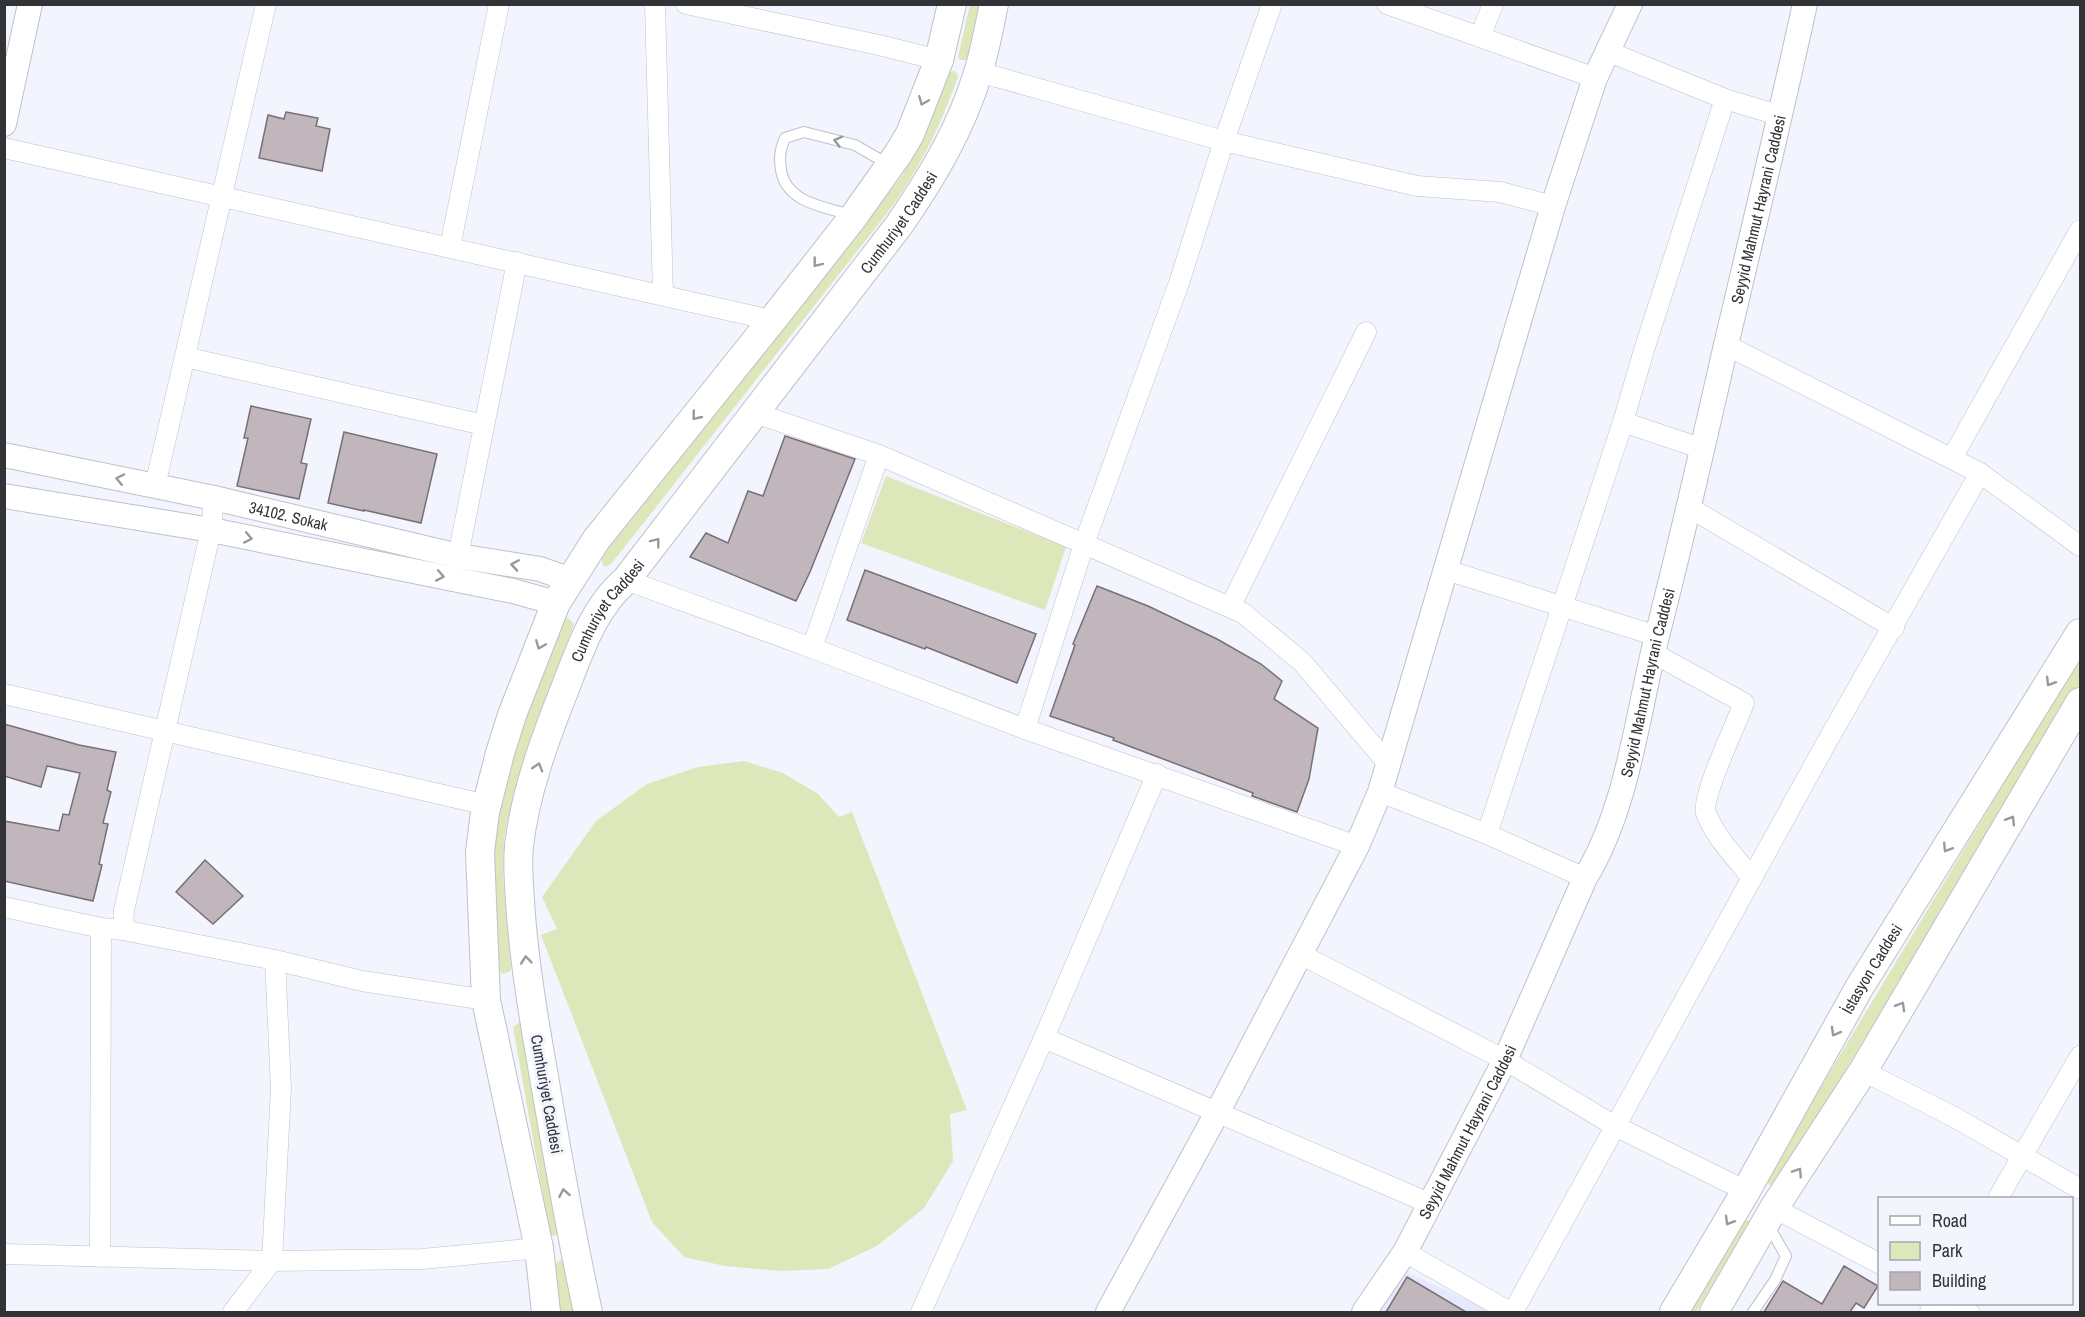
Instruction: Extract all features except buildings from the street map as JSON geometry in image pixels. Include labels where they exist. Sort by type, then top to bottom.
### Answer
[{"type":"main road","points":[[546,1312],[539,1248],[486,1000],[480,852],[487,805],[500,753],[512,715],[564,591],[596,540],[771,322],[891,166],[910,134],[939,60],[952,4]]},
{"type":"main road","name":"Cumhuriyet Caddesi","points":[[588,1312],[573,1243],[530,992],[518,865],[523,822],[535,775],[555,713],[587,635],[616,590],[755,413],[923,191],[952,140],[979,72],[994,4]]},
{"type":"main road","points":[[939,60],[979,72]]},
{"type":"main road","points":[[564,591],[616,590]]},
{"type":"main road","name":"İstasyon Caddesi","points":[[1674,1312],[1746,1191],[1860,988],[2080,633]]},
{"type":"main road","points":[[1714,1312],[1771,1216],[1863,1071],[2080,702]]},
{"type":"main road","points":[[486,1000],[530,992]]},
{"type":"main road","points":[[539,1248],[573,1243]]},
{"type":"street","points":[[4,124],[30,4]]},
{"type":"street","points":[[155,486],[266,4]]},
{"type":"street","points":[[450,247],[499,4]]},
{"type":"street","points":[[655,4],[663,295]]},
{"type":"street","points":[[686,4],[726,9],[939,60]]},
{"type":"street","points":[[1025,729],[1084,544],[1180,280],[1224,141],[1272,4]]},
{"type":"street","points":[[1387,4],[1595,78]]},
{"type":"street","points":[[1480,37],[1493,4]]},
{"type":"street","points":[[1108,1312],[1217,1113],[1357,846],[1380,792],[1553,206],[1595,78],[1630,4]]},
{"type":"street","name":"Seyyid Mahmut Hayrani Caddesi","points":[[1364,1312],[1405,1252],[1505,1060],[1614,817],[1690,508],[1805,4]]},
{"type":"street","points":[[1607,51],[1725,99],[1781,116]]},
{"type":"street","points":[[979,72],[1224,141],[1417,186],[1500,192],[1553,206]]},
{"type":"street","points":[[1487,834],[1623,423],[1644,350],[1725,99]]},
{"type":"street","points":[[4,148],[758,316],[771,322]]},
{"type":"street","points":[[1952,458],[2080,230]]},
{"type":"street","points":[[458,556],[516,262]]},
{"type":"street","points":[[1230,607],[1366,332]]},
{"type":"street","points":[[1726,345],[1980,473],[2080,546]]},
{"type":"street","points":[[185,357],[484,425]]},
{"type":"street","points":[[755,413],[879,455],[1243,613],[1302,662],[1389,765]]},
{"type":"street","points":[[1623,423],[1703,449]]},
{"type":"street","name":"34102. Sokak","points":[[4,455],[214,498],[458,556],[540,569],[564,591]]},
{"type":"street","points":[[812,648],[879,455]]},
{"type":"street","points":[[1405,1252],[1512,1312],[1752,878],[1980,473]]},
{"type":"street","name":"34102. Sokak","points":[[4,496],[211,531],[513,591],[564,591]]},
{"type":"street","points":[[123,930],[124,910],[211,531],[214,498]]},
{"type":"street","points":[[1690,508],[1894,628]]},
{"type":"street","points":[[1446,570],[1563,608],[1655,644],[1744,703],[1708,793],[1705,810],[1715,831],[1752,878]]},
{"type":"street","points":[[616,590],[812,648],[1025,729],[1357,846]]},
{"type":"street","points":[[4,694],[165,733],[265,753],[487,805]]},
{"type":"street","points":[[921,1312],[1044,1038],[1157,774]]},
{"type":"street","points":[[1380,792],[1487,834],[1585,879]]},
{"type":"street","points":[[4,907],[101,928],[123,930],[275,960],[362,981],[486,1000]]},
{"type":"street","points":[[99,1257],[101,928]]},
{"type":"street","points":[[1300,954],[1505,1060],[1615,1126],[1746,1191]]},
{"type":"street","points":[[233,1312],[272,1261],[281,1088],[275,960]]},
{"type":"street","points":[[1044,1038],[1431,1204]]},
{"type":"street","points":[[1999,1197],[2080,1056]]},
{"type":"street","points":[[1863,1071],[1954,1117],[2080,1189]]},
{"type":"street","points":[[1771,1216],[1878,1263]]},
{"type":"street","points":[[4,1254],[272,1261],[422,1259],[539,1248]]},
{"type":"street","points":[[1954,1305],[1969,1312]]},
{"type":"lane","points":[[854,216],[806,201],[790,192],[782,176],[779,153],[785,138],[804,132],[855,145],[891,166]]},
{"type":"lane","points":[[1753,1312],[1775,1280],[1786,1256],[1771,1216]]},
{"type":"shaded area","points":[[1402,1270],[1493,1312],[1375,1312]]},
{"type":"green space","points":[[970,5],[985,5],[968,60],[960,60],[958,57]]},
{"type":"green space","points":[[953,71],[958,77],[937,129],[912,176],[891,208],[612,563],[606,567],[603,565],[601,558],[902,176],[929,127],[948,73]]},
{"type":"green space","points":[[886,476],[1066,547],[1045,610],[861,543]]},
{"type":"green space","points":[[568,618],[574,624],[532,736],[507,822],[503,877],[511,969],[502,974],[491,884],[491,841],[520,732],[565,619]]},
{"type":"green space","points":[[2080,657],[2080,684],[1774,1188],[1764,1181]]},
{"type":"green space","points":[[744,761],[783,773],[818,794],[839,817],[852,812],[967,1110],[950,1114],[953,1161],[924,1208],[877,1246],[828,1269],[782,1271],[725,1266],[684,1257],[652,1222],[541,935],[557,929],[542,897],[596,821],[647,784],[698,767]]},
{"type":"green space","points":[[522,1023],[559,1233],[553,1236],[550,1234],[513,1027]]},
{"type":"green space","points":[[1740,1214],[1750,1222],[1696,1312],[1682,1312]]},
{"type":"green space","points":[[561,1260],[565,1262],[574,1312],[559,1312],[552,1265]]}]
